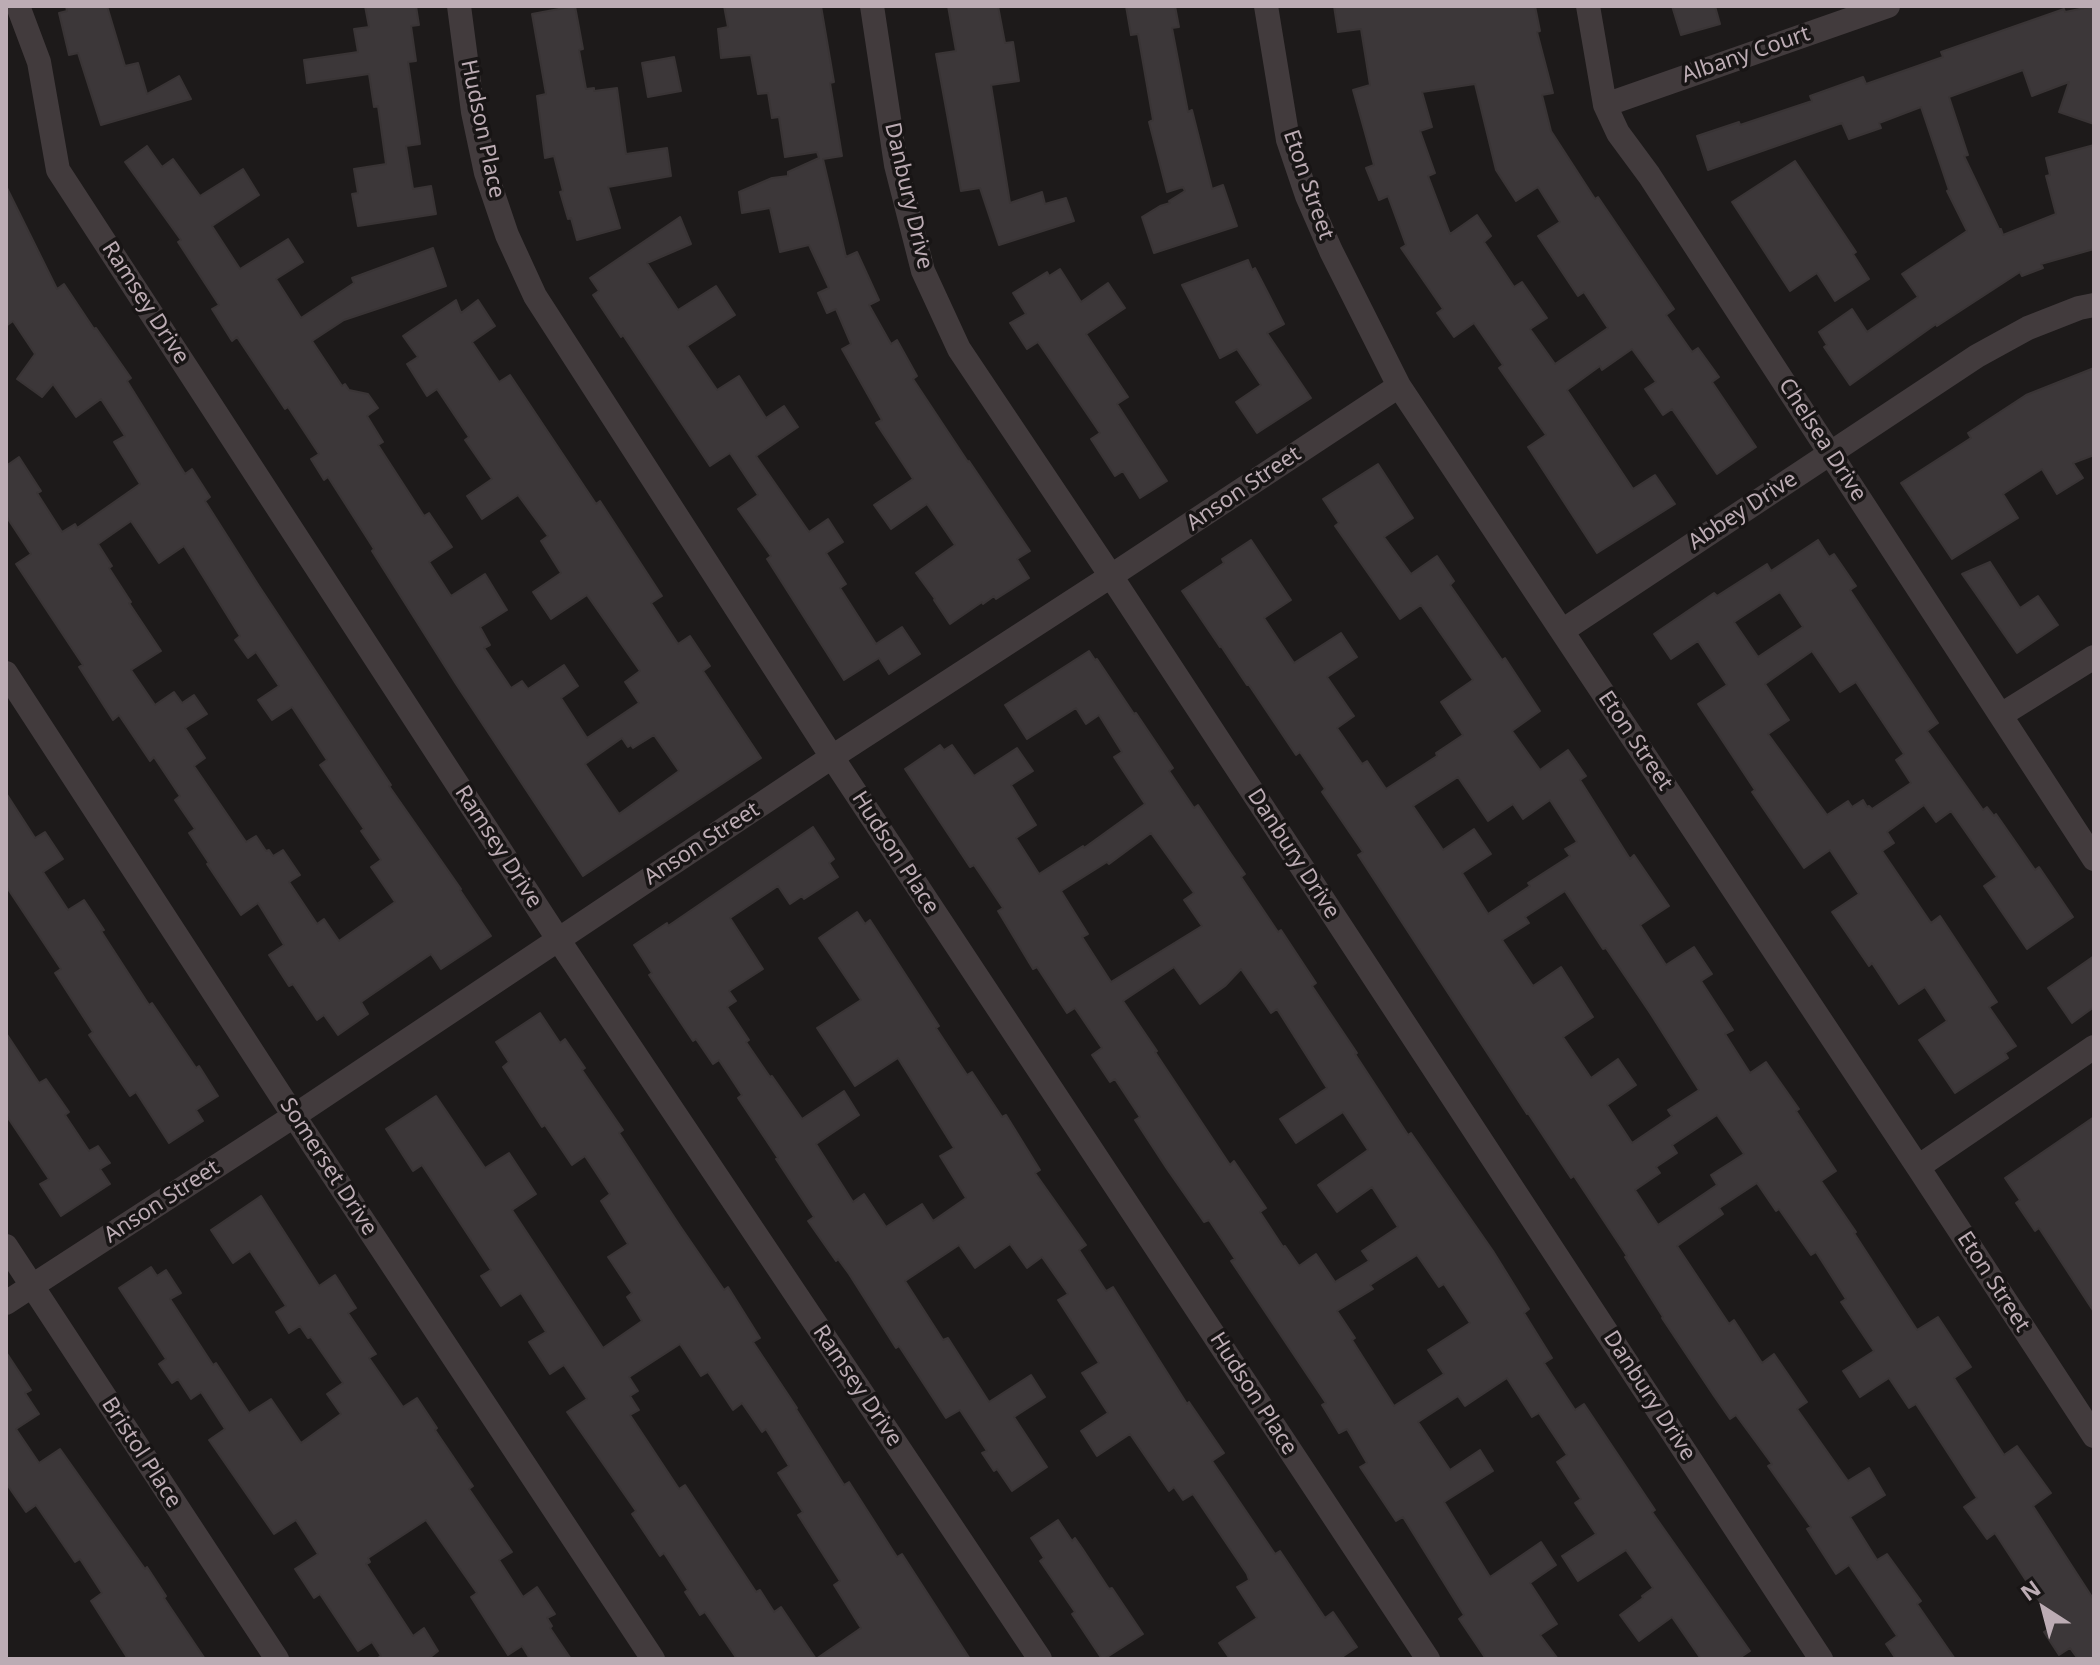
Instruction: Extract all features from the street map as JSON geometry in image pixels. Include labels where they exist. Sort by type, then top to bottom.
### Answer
[{"type":"street","name":"Ramsey Drive","points":[[18,6],[39,62],[58,170],[558,939],[1040,1659]]},
{"type":"street","name":"Hudson Place","points":[[459,6],[473,112],[486,173],[507,235],[535,296],[832,757],[1428,1659]]},
{"type":"street","name":"Danbury Drive","points":[[872,6],[896,165],[923,271],[959,349],[1821,1659]]},
{"type":"street","name":"Eton Street","points":[[1266,6],[1288,140],[1307,196],[1399,386],[2094,1436]]},
{"type":"street","name":"Chelsea Drive","points":[[1588,6],[1605,105],[1618,133],[1658,188],[2094,859]]},
{"type":"street","name":"Albany Court","points":[[1605,105],[1888,6]]},
{"type":"street","name":"Abbey Drive","points":[[1562,631],[1977,356],[2028,328],[2094,305]]},
{"type":"street","name":"Anson Street","points":[[6,1303],[1399,386]]},
{"type":"street","points":[[2001,715],[2094,657]]},
{"type":"street","name":"Somerset Drive","points":[[6,673],[653,1659]]},
{"type":"street","points":[[1918,1167],[2094,1047]]},
{"type":"street","name":"Bristol Place","points":[[6,1246],[277,1659]]},
{"type":"building","points":[[66,6],[107,6],[125,66],[138,63],[147,94],[179,76],[191,99],[101,125],[78,53],[69,55],[59,13],[67,11]]},
{"type":"building","points":[[365,6],[416,6],[419,25],[411,26],[416,61],[408,62],[420,144],[406,146],[413,189],[431,186],[436,214],[358,226],[352,194],[358,193],[354,169],[386,164],[378,106],[374,107],[369,74],[307,83],[304,60],[358,52],[354,29],[369,27]]},
{"type":"building","points":[[575,6],[586,89],[617,88],[626,154],[667,148],[671,176],[608,187],[620,228],[577,240],[560,192],[563,191],[554,156],[545,158],[537,96],[546,94],[532,14]]},
{"type":"building","points":[[724,6],[821,6],[842,156],[823,159],[846,257],[857,252],[879,300],[869,305],[891,344],[897,340],[917,376],[913,379],[1030,551],[1017,559],[1029,578],[996,599],[994,596],[982,602],[950,624],[916,573],[955,545],[927,504],[891,529],[874,505],[913,479],[876,423],[882,420],[842,349],[851,344],[836,309],[827,313],[818,293],[829,288],[809,245],[780,252],[770,208],[742,213],[739,192],[772,178],[788,176],[788,172],[819,158],[817,152],[785,157],[779,117],[772,118],[768,93],[758,94],[751,55],[721,58],[718,29],[728,27]]},
{"type":"building","points":[[948,6],[998,6],[1005,43],[1013,42],[1019,81],[991,85],[1010,203],[1042,192],[1045,204],[1066,198],[1074,221],[999,245],[980,188],[961,191],[936,54],[956,51]]},
{"type":"building","points":[[1126,6],[1175,6],[1179,27],[1172,28],[1188,112],[1192,110],[1212,189],[1223,185],[1237,226],[1154,253],[1142,217],[1170,203],[1185,191],[1183,187],[1167,192],[1149,122],[1153,120],[1138,34],[1131,35]]},
{"type":"building","points":[[1334,6],[1535,6],[1540,31],[1537,32],[1553,93],[1542,95],[1551,131],[1595,199],[1598,197],[1674,309],[1666,315],[1692,352],[1698,348],[1719,377],[1712,382],[1756,447],[1717,474],[1672,409],[1663,415],[1645,389],[1656,382],[1632,349],[1602,370],[1600,366],[1567,390],[1633,489],[1655,475],[1675,504],[1597,553],[1528,447],[1546,435],[1499,368],[1503,365],[1474,323],[1454,337],[1437,313],[1443,309],[1401,248],[1406,245],[1388,196],[1379,200],[1366,168],[1374,165],[1353,90],[1370,85],[1361,29],[1338,32]],"holes":[[[1475,84],[1496,170],[1516,201],[1538,187],[1560,222],[1538,236],[1578,296],[1584,292],[1608,328],[1555,364],[1530,329],[1547,318],[1522,282],[1514,287],[1484,242],[1491,236],[1477,215],[1450,234],[1428,176],[1435,173],[1420,131],[1432,127],[1422,92]]]},
{"type":"building","points":[[1672,6],[1715,6],[1720,24],[1681,35]]},
{"type":"building","points":[[2094,6],[2094,124],[2059,112],[2069,82],[2032,96],[2023,70],[1949,97],[1968,155],[1964,156],[2003,235],[2056,214],[2046,176],[2050,175],[2046,158],[2094,145],[2094,249],[2041,264],[2043,268],[2022,276],[2020,272],[1936,324],[1850,385],[1824,347],[1827,345],[1819,332],[1852,309],[1867,332],[1918,297],[1902,274],[1967,231],[1947,191],[1921,107],[1879,123],[1881,128],[1849,139],[1842,123],[1708,170],[1697,136],[1812,101],[1810,96],[1863,77],[1866,84],[1943,57],[1941,52],[2064,9],[2065,12]]},
{"type":"building","points":[[674,57],[681,91],[648,97],[642,63]]},
{"type":"building","points":[[147,146],[162,167],[173,159],[200,196],[243,169],[259,195],[212,226],[240,269],[288,239],[303,262],[276,279],[301,318],[354,283],[352,278],[433,248],[446,286],[344,320],[312,341],[342,386],[345,384],[349,390],[368,394],[378,408],[367,416],[383,442],[378,445],[424,516],[429,513],[452,547],[429,562],[451,596],[485,574],[507,610],[480,627],[490,645],[484,648],[511,688],[522,681],[528,689],[564,665],[578,686],[561,698],[587,738],[639,703],[625,682],[640,671],[587,595],[551,619],[533,592],[561,573],[541,541],[548,536],[518,495],[482,519],[467,496],[492,479],[465,440],[469,437],[437,389],[427,396],[407,364],[418,357],[403,336],[456,300],[461,313],[478,300],[495,326],[472,342],[499,382],[510,375],[596,504],[600,501],[662,596],[651,603],[678,644],[690,636],[710,666],[703,671],[761,758],[583,876],[456,684],[328,477],[324,480],[311,459],[319,454],[237,337],[232,341],[212,309],[219,305],[178,242],[181,240],[125,162]],"holes":[[[654,735],[679,771],[619,814],[585,764],[622,738],[628,747],[631,745],[633,748]]]},
{"type":"building","points":[[1795,161],[1856,252],[1853,254],[1869,279],[1835,301],[1817,273],[1790,291],[1732,202]]},
{"type":"building","points":[[6,186],[57,289],[64,284],[131,378],[127,381],[185,474],[192,469],[210,497],[205,501],[259,586],[491,936],[441,969],[431,954],[361,1002],[368,1014],[338,1035],[324,1015],[317,1020],[293,984],[289,986],[269,955],[284,945],[258,903],[241,915],[189,833],[195,829],[175,800],[180,796],[154,757],[150,761],[119,715],[113,720],[79,667],[83,665],[16,564],[31,554],[6,516],[6,466],[19,457],[62,532],[75,524],[77,528],[140,484],[114,442],[125,436],[101,399],[76,417],[53,384],[42,397],[17,379],[35,354],[13,321],[6,326]],"holes":[[[131,521],[159,563],[184,546],[240,636],[235,640],[248,658],[256,652],[279,686],[258,700],[272,720],[292,707],[327,760],[320,765],[364,829],[361,831],[381,860],[371,867],[395,902],[339,941],[324,919],[317,924],[289,882],[300,875],[283,850],[273,856],[256,836],[246,842],[194,766],[205,758],[185,728],[207,714],[194,695],[182,703],[174,692],[155,705],[131,670],[161,651],[129,603],[98,544]]]},
{"type":"building","points":[[680,217],[691,244],[647,263],[678,310],[716,286],[735,315],[687,346],[717,390],[739,376],[766,418],[784,406],[798,427],[756,456],[809,532],[828,519],[843,542],[826,553],[846,584],[840,588],[876,644],[902,627],[920,654],[889,674],[879,658],[844,680],[767,559],[771,556],[738,509],[758,495],[730,453],[710,466],[593,295],[599,291],[590,278]]},
{"type":"building","points":[[1248,260],[1284,324],[1267,333],[1311,398],[1257,433],[1236,402],[1261,385],[1237,349],[1220,358],[1182,285]]},
{"type":"building","points":[[1060,269],[1081,302],[1108,283],[1125,308],[1086,334],[1128,397],[1117,404],[1167,481],[1140,498],[1123,471],[1115,476],[1091,439],[1100,433],[1038,342],[1027,349],[1010,323],[1026,314],[1013,293],[1047,272],[1049,276]]},
{"type":"building","points":[[2094,368],[2094,455],[2073,463],[2083,478],[2057,494],[2042,469],[2003,494],[2018,518],[1952,559],[1901,483],[1971,438],[1968,433],[2026,395]]},
{"type":"building","points":[[1378,464],[1413,518],[1384,537],[1411,574],[1437,556],[1454,581],[1450,585],[1540,711],[1512,731],[1540,770],[1568,750],[1586,776],[1580,780],[1630,859],[1634,855],[1669,906],[1640,925],[1666,965],[1694,947],[1712,974],[1701,981],[1733,1030],[1725,1034],[1750,1073],[1766,1062],[1799,1109],[1796,1111],[1836,1171],[1821,1181],[1917,1330],[1938,1317],[1971,1367],[1954,1378],[2004,1455],[2017,1446],[2051,1493],[2033,1506],[2094,1600],[2094,1659],[2078,1659],[2070,1648],[2059,1655],[2044,1632],[2055,1625],[1995,1533],[1987,1539],[1964,1507],[1977,1498],[1916,1404],[1909,1408],[1889,1378],[1860,1397],[1843,1371],[1874,1351],[1841,1302],[1846,1299],[1816,1252],[1811,1255],[1757,1183],[1719,1208],[1723,1214],[1677,1246],[1729,1324],[1734,1320],[1762,1363],[1774,1354],[1807,1402],[1797,1409],[1848,1481],[1869,1468],[1885,1495],[1850,1517],[1877,1560],[1887,1554],[1921,1601],[1917,1604],[1955,1659],[1896,1659],[1886,1644],[1897,1636],[1849,1565],[1836,1574],[1807,1529],[1811,1527],[1768,1466],[1772,1464],[1736,1415],[1730,1419],[1662,1318],[1627,1256],[1574,1176],[1571,1178],[1527,1114],[1358,855],[1363,852],[1322,792],[1325,789],[1300,752],[1296,755],[1182,591],[1224,563],[1222,559],[1251,540],[1291,600],[1264,618],[1294,663],[1341,633],[1357,657],[1327,677],[1354,716],[1337,728],[1362,764],[1367,761],[1386,789],[1437,756],[1436,753],[1463,735],[1441,702],[1473,680],[1421,605],[1400,619],[1335,526],[1339,523],[1323,499]],"holes":[[[1458,777],[1488,821],[1513,804],[1523,819],[1550,800],[1577,842],[1565,849],[1570,856],[1488,914],[1462,873],[1491,854],[1474,829],[1443,850],[1413,806]],[[1565,891],[1699,1090],[1668,1110],[1672,1116],[1632,1143],[1607,1105],[1636,1085],[1618,1059],[1591,1078],[1563,1037],[1593,1017],[1561,967],[1533,986],[1502,940],[1529,923],[1525,917]],[[1717,1115],[1744,1154],[1711,1175],[1717,1185],[1658,1225],[1635,1190],[1660,1173],[1656,1167],[1677,1153],[1672,1145]]]},
{"type":"building","points":[[1818,540],[1829,557],[1834,554],[1856,586],[1850,590],[1938,723],[1927,731],[1983,810],[1987,807],[1994,816],[1996,814],[2035,870],[2039,867],[2073,917],[2027,949],[1984,886],[1997,877],[1951,811],[1936,822],[1924,805],[1887,832],[1894,843],[1882,851],[1931,923],[1940,916],[1997,1002],[1989,1007],[2016,1046],[2005,1053],[2008,1058],[1955,1093],[1919,1040],[1947,1021],[1925,987],[1899,1004],[1832,912],[1859,894],[1830,850],[1804,868],[1752,792],[1755,790],[1698,704],[1727,685],[1698,641],[1671,659],[1654,634],[1714,593],[1717,596],[1767,564],[1771,571]],"holes":[[[1780,592],[1803,627],[1758,657],[1734,622]],[[1812,651],[1840,692],[1856,682],[1904,754],[1896,760],[1911,783],[1872,809],[1863,800],[1852,807],[1848,801],[1827,815],[1768,734],[1789,720],[1765,684]]]},
{"type":"building","points":[[1990,562],[2020,608],[2038,596],[2058,625],[2017,653],[1962,574]]},
{"type":"building","points":[[1089,651],[1097,659],[1173,768],[1169,771],[1194,808],[1198,805],[1245,874],[1241,877],[1316,983],[1312,986],[1408,1135],[1411,1133],[1493,1251],[1529,1309],[1524,1313],[1552,1358],[1544,1363],[1575,1410],[1584,1404],[1655,1510],[1652,1512],[1750,1651],[1738,1659],[1701,1659],[1672,1617],[1639,1641],[1620,1615],[1653,1588],[1626,1550],[1578,1581],[1562,1556],[1596,1534],[1575,1503],[1581,1499],[1557,1462],[1567,1455],[1539,1413],[1532,1417],[1507,1378],[1465,1406],[1458,1396],[1418,1422],[1450,1470],[1480,1450],[1493,1471],[1444,1502],[1490,1577],[1541,1542],[1556,1565],[1530,1583],[1557,1624],[1540,1635],[1558,1659],[1486,1659],[1459,1619],[1464,1615],[1403,1517],[1396,1521],[1360,1467],[1367,1463],[1347,1429],[1339,1433],[1322,1405],[1326,1403],[1231,1261],[1235,1259],[1209,1220],[1204,1222],[1167,1169],[1135,1120],[1140,1117],[1115,1079],[1110,1082],[1092,1055],[1102,1048],[1075,1008],[1067,1013],[1037,967],[1033,969],[998,911],[1003,908],[974,865],[970,867],[905,769],[940,745],[944,750],[952,745],[974,776],[1017,748],[1033,771],[1011,785],[1036,825],[1016,838],[1039,874],[1084,848],[1145,804],[1114,757],[1122,752],[1099,715],[1086,724],[1076,708],[1027,739],[1005,705]],"holes":[[[1151,833],[1194,893],[1184,900],[1202,926],[1111,982],[1082,937],[1088,934],[1061,891],[1107,862],[1109,864]],[[1174,967],[1200,1004],[1225,986],[1241,969],[1271,1013],[1277,1009],[1327,1088],[1280,1119],[1296,1143],[1343,1112],[1368,1150],[1318,1185],[1337,1212],[1372,1187],[1398,1227],[1362,1251],[1369,1261],[1335,1282],[1316,1254],[1299,1266],[1260,1212],[1266,1208],[1234,1161],[1230,1165],[1123,1001]],[[1417,1255],[1439,1287],[1444,1284],[1470,1323],[1428,1350],[1444,1374],[1394,1406],[1337,1311],[1373,1289],[1370,1285]]]},
{"type":"building","points":[[6,793],[35,838],[45,832],[63,859],[43,872],[68,910],[84,900],[149,1005],[152,1003],[218,1096],[196,1110],[203,1121],[169,1143],[136,1092],[130,1096],[89,1035],[93,1032],[55,973],[61,969],[6,886]]},
{"type":"building","points":[[813,827],[834,859],[829,863],[838,877],[804,899],[802,896],[790,904],[778,886],[730,918],[763,969],[729,991],[736,1001],[727,1007],[749,1040],[746,1042],[802,1119],[844,1091],[859,1115],[816,1144],[853,1202],[864,1194],[886,1227],[922,1204],[933,1221],[966,1198],[940,1156],[954,1148],[898,1058],[855,1086],[817,1028],[861,1000],[819,938],[857,912],[865,924],[870,920],[967,1075],[972,1072],[1002,1117],[1006,1115],[1040,1170],[1035,1173],[1086,1245],[1079,1250],[1106,1291],[1113,1287],[1187,1404],[1189,1402],[1224,1453],[1212,1461],[1275,1554],[1280,1551],[1325,1618],[1333,1612],[1357,1647],[1339,1659],[1230,1659],[1219,1643],[1257,1618],[1237,1587],[1249,1580],[1247,1574],[1193,1494],[1183,1500],[1174,1487],[1169,1491],[1130,1434],[1097,1456],[1081,1431],[1108,1413],[1082,1373],[1099,1363],[1058,1300],[1068,1294],[1042,1257],[1027,1268],[1010,1244],[975,1268],[959,1245],[905,1281],[943,1340],[948,1338],[989,1402],[1031,1375],[1045,1397],[1014,1417],[1047,1467],[1012,1491],[982,1453],[987,1451],[960,1410],[946,1418],[899,1346],[896,1348],[849,1274],[808,1221],[814,1217],[738,1098],[742,1095],[719,1060],[713,1064],[696,1039],[693,1041],[649,975],[652,973],[634,945],[667,923],[668,926]]},
{"type":"building","points":[[2094,956],[2094,1007],[2072,1023],[2048,988]]},
{"type":"building","points":[[540,1013],[560,1043],[565,1039],[585,1068],[582,1070],[623,1130],[619,1133],[724,1290],[728,1287],[760,1338],[753,1342],[844,1485],[849,1482],[897,1557],[902,1554],[970,1659],[816,1659],[737,1659],[705,1612],[700,1615],[664,1553],[660,1556],[632,1514],[636,1511],[567,1412],[587,1399],[564,1365],[550,1374],[529,1342],[546,1332],[521,1293],[501,1306],[481,1276],[491,1270],[422,1165],[413,1171],[386,1129],[436,1096],[485,1168],[509,1153],[536,1194],[512,1210],[603,1348],[642,1321],[627,1297],[632,1293],[608,1257],[628,1244],[601,1201],[610,1194],[585,1156],[572,1165],[545,1125],[542,1127],[503,1067],[509,1062],[496,1042]],"holes":[[[680,1344],[701,1376],[708,1372],[733,1410],[742,1403],[762,1432],[766,1429],[789,1466],[778,1473],[803,1512],[798,1515],[840,1581],[834,1585],[861,1628],[816,1659],[781,1607],[774,1612],[760,1590],[756,1592],[685,1485],[679,1489],[630,1415],[639,1410],[630,1396],[638,1391],[629,1377]]]},
{"type":"building","points":[[6,1033],[39,1083],[46,1079],[69,1112],[65,1115],[89,1151],[98,1146],[110,1163],[100,1169],[110,1184],[61,1216],[40,1184],[49,1179],[6,1115]]},
{"type":"building","points":[[2094,1117],[2094,1312],[2039,1228],[2035,1231],[2016,1203],[2020,1200],[2005,1178]]},
{"type":"building","points":[[261,1196],[319,1286],[335,1275],[356,1308],[348,1313],[376,1354],[369,1358],[403,1407],[417,1398],[473,1486],[469,1489],[512,1552],[499,1560],[523,1597],[537,1587],[555,1614],[547,1618],[552,1626],[550,1628],[571,1659],[530,1659],[522,1646],[508,1655],[471,1597],[477,1593],[426,1520],[368,1558],[370,1562],[366,1564],[413,1636],[424,1628],[438,1651],[428,1659],[376,1659],[381,1656],[372,1642],[358,1651],[320,1594],[314,1598],[295,1569],[318,1554],[296,1520],[274,1534],[209,1440],[225,1429],[201,1392],[191,1399],[178,1379],[172,1383],[159,1364],[166,1359],[119,1288],[151,1267],[157,1276],[166,1270],[181,1293],[170,1299],[249,1413],[271,1399],[301,1443],[341,1414],[327,1394],[343,1383],[300,1326],[289,1333],[276,1312],[286,1306],[250,1251],[233,1263],[211,1230]]},
{"type":"building","points":[[6,1352],[31,1390],[25,1393],[39,1414],[16,1429],[39,1463],[60,1449],[145,1569],[147,1567],[205,1659],[128,1659],[91,1601],[102,1593],[80,1559],[75,1562],[36,1505],[26,1512],[6,1483]]},
{"type":"building","points":[[1058,1520],[1072,1541],[1075,1538],[1143,1634],[1104,1659],[1040,1561],[1044,1558],[1031,1538]]}]
